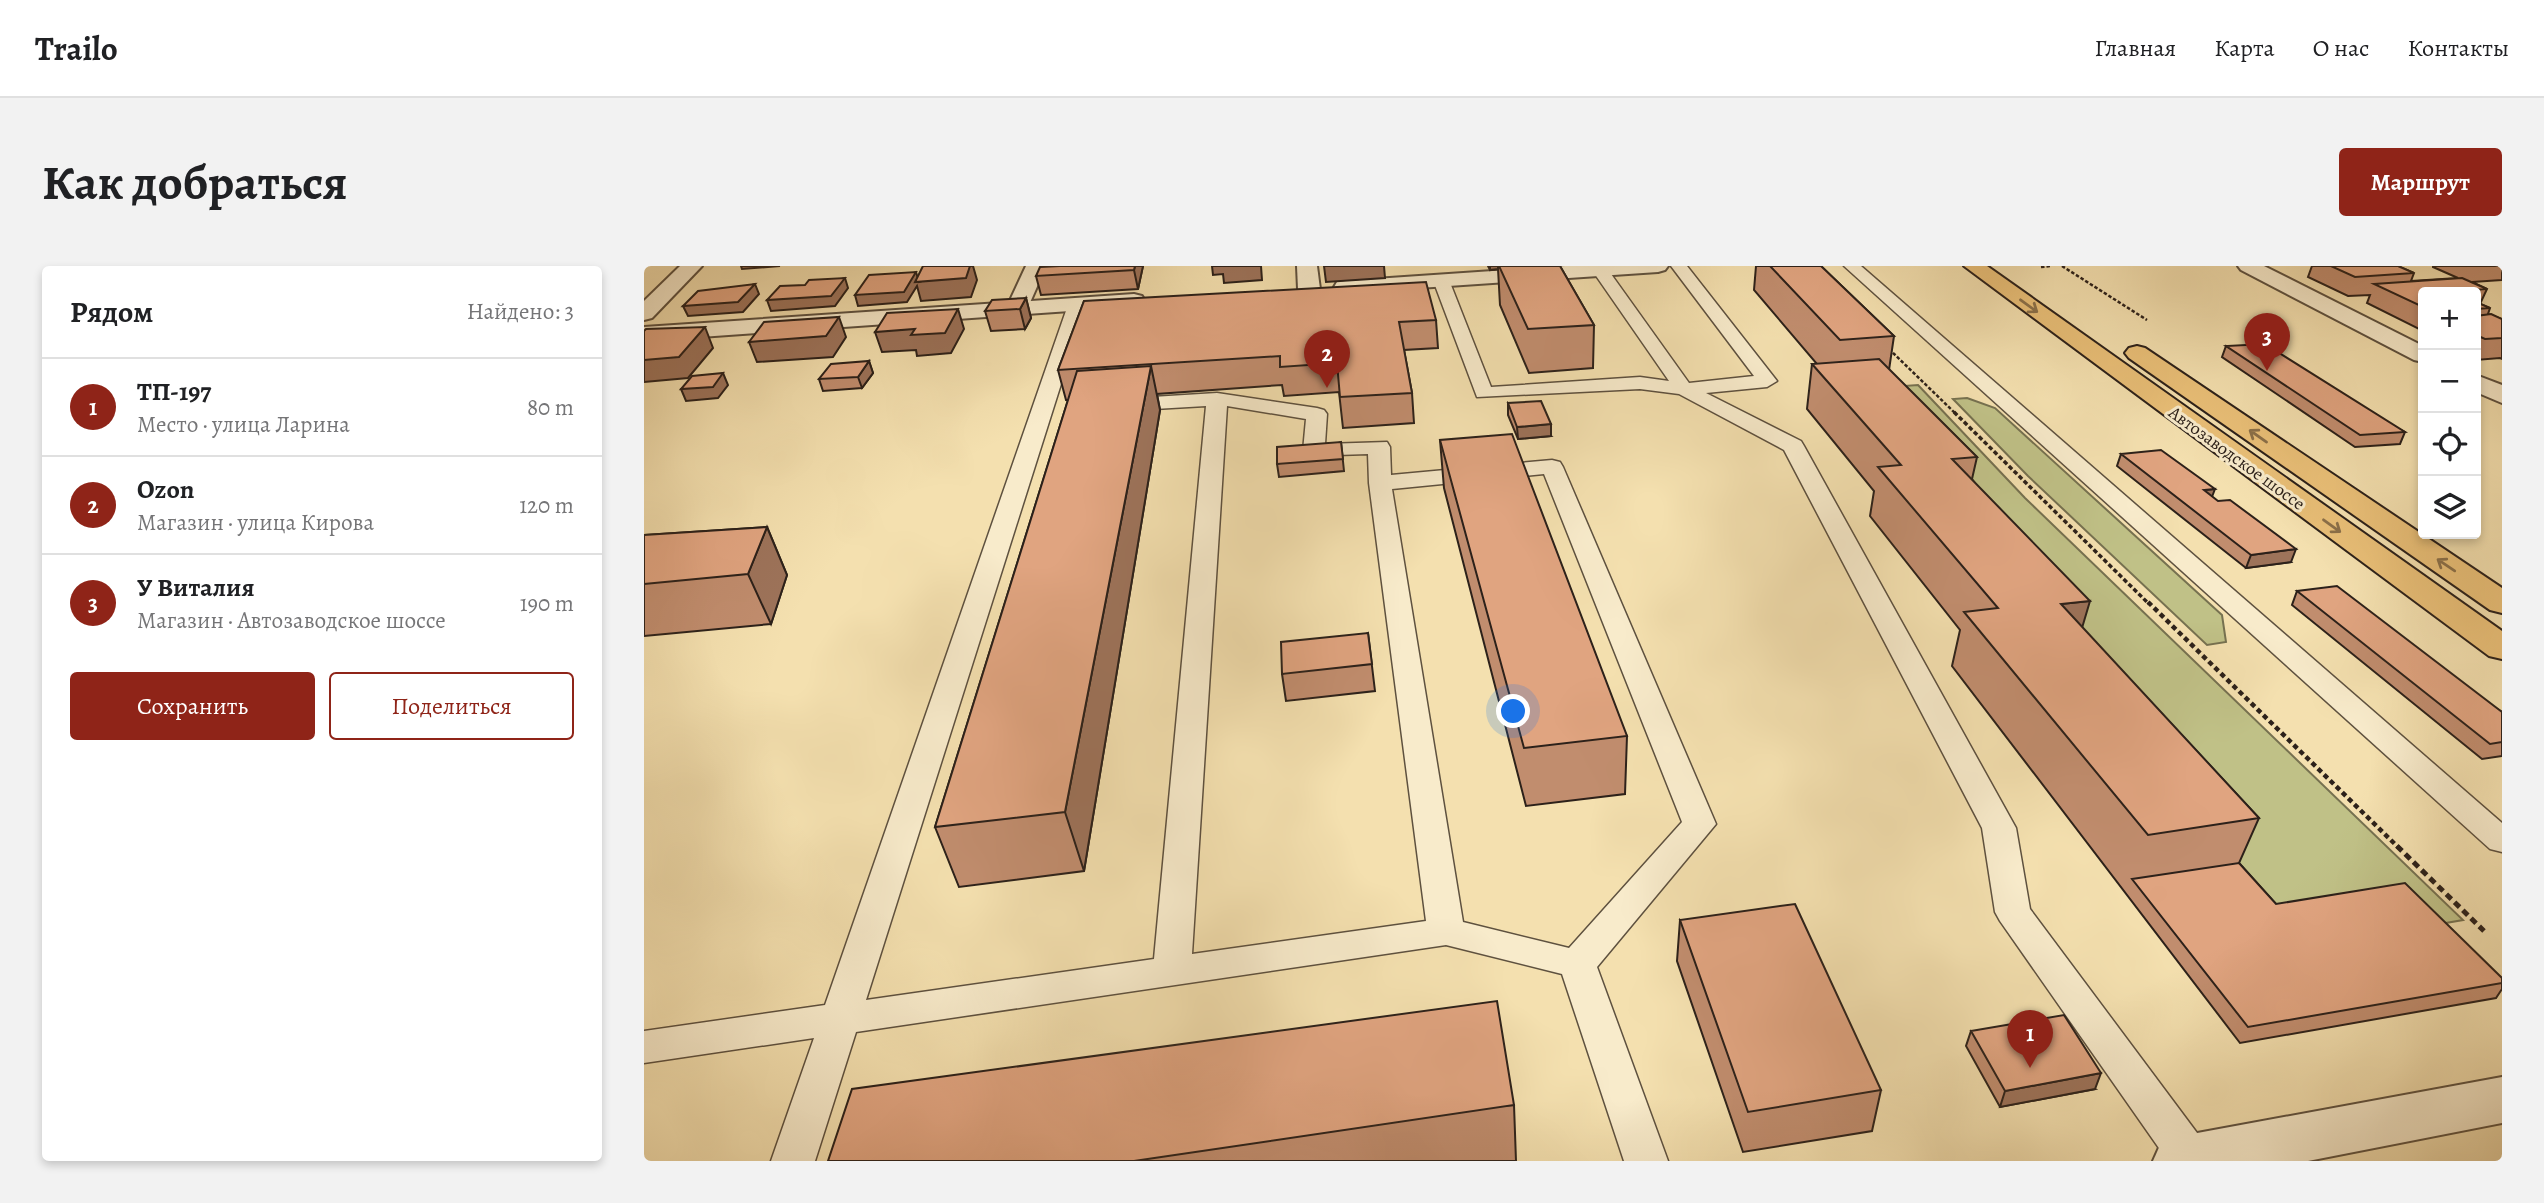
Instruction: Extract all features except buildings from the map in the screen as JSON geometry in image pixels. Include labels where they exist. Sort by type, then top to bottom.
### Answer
[{"type":"main road","name":"Автозаводское шоссе","points":[[1974,266],[2502,648]]},
{"type":"main road","name":"Автозаводское шоссе","points":[[2011,266],[2502,603]]},
{"type":"street","points":[[644,313],[692,266]]},
{"type":"street","points":[[1017,309],[1036,266]]},
{"type":"street","points":[[1307,266],[1309,289]]},
{"type":"street","points":[[1282,291],[1309,289],[1375,292],[1441,281],[1658,266]]},
{"type":"street","points":[[2248,266],[2418,352]]},
{"type":"street","points":[[644,334],[1158,299]]},
{"type":"street","points":[[2481,384],[2502,395]]},
{"type":"street","points":[[2186,1160],[2502,1100]]},
{"type":"lane","points":[[1441,281],[1484,393],[1640,383],[1684,389],[1767,381],[1679,266]]},
{"type":"lane","points":[[1852,266],[2502,841]]},
{"type":"lane","points":[[1599,268],[1684,389],[1793,446],[1999,828],[2013,912],[2186,1160]]},
{"type":"lane","points":[[793,1161],[1056,408],[1077,305]]},
{"type":"lane","points":[[1172,969],[1217,399]]},
{"type":"lane","points":[[1096,406],[1217,399],[1317,414],[1314,451],[1379,447],[1380,483],[1446,932]]},
{"type":"lane","points":[[1380,483],[1552,467],[1699,824],[1577,964]]},
{"type":"lane","points":[[644,1047],[1172,969],[1446,932],[1577,964]]},
{"type":"lane","points":[[1577,964],[1646,1161]]},
{"type":"path","points":[[2041,267],[2051,266]]},
{"type":"path","points":[[2062,266],[2150,322]]},
{"type":"path","points":[[1884,344],[2484,931]]},
{"type":"green space","points":[[1918,385],[2025,498],[2463,920],[2411,929],[2286,935],[1861,389]]},
{"type":"green space","points":[[1967,398],[1995,408],[2222,615],[2226,642],[2207,645],[2028,476],[1953,399]]},
{"type":"place","name":"У Виталия","points":[[2267,371]]},
{"type":"place","name":"Ozon","points":[[1327,388]]},
{"type":"place","name":"ТП-197","points":[[2030,1068]]}]
